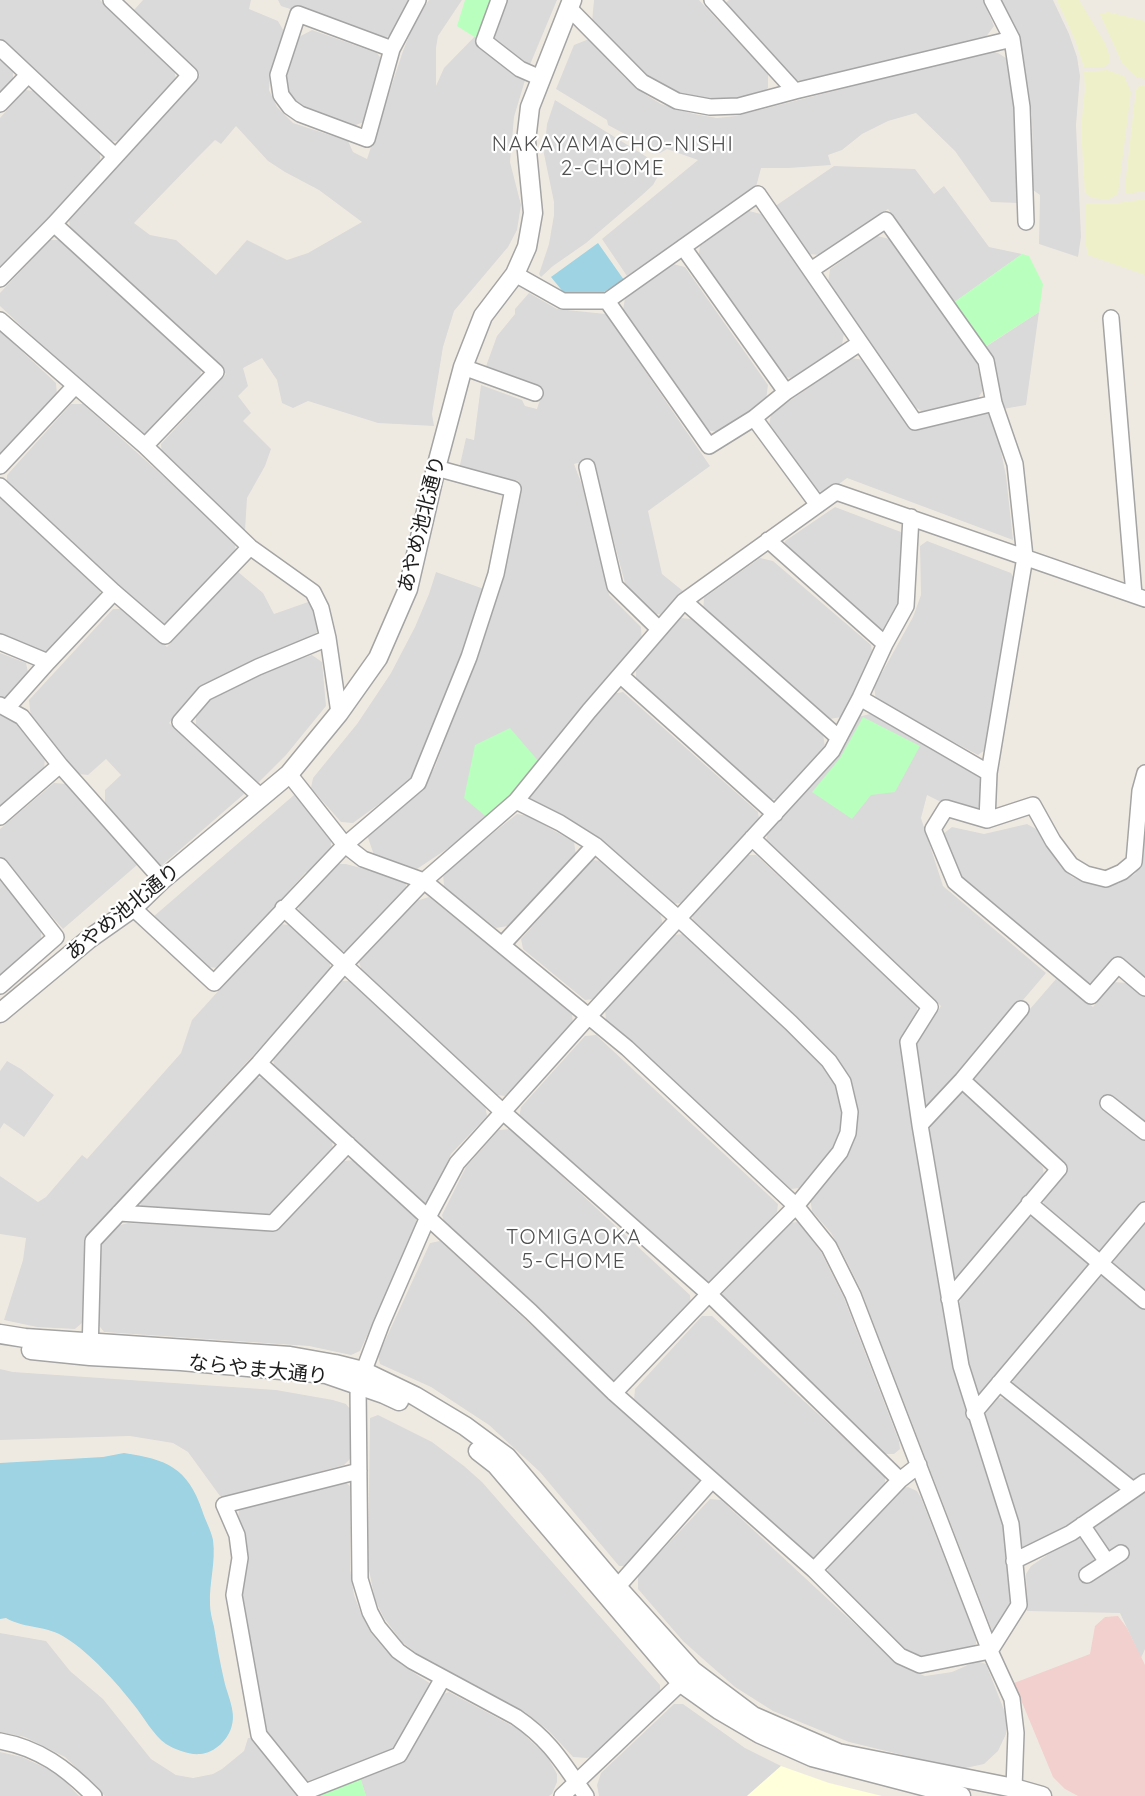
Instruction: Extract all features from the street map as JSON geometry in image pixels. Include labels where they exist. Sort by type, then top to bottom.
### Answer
[{"type":"street","points":[[0,279],[54,224],[190,75],[111,0]]},
{"type":"street","points":[[392,50],[298,14],[278,75],[281,95],[290,107],[300,114],[367,139],[392,50],[418,0]]},
{"type":"street","points":[[499,0],[484,41],[520,69],[536,76]]},
{"type":"street","points":[[712,0],[795,91]]},
{"type":"street","points":[[992,0],[1012,39],[1023,107],[1026,222]]},
{"type":"street","points":[[571,4],[642,82],[677,100],[710,107],[739,106],[1012,39]]},
{"type":"street","name":"あやめ池北通り","points":[[0,1013],[89,939],[133,908],[162,880],[289,774],[339,713],[378,658],[408,589],[436,468],[463,367],[483,316],[515,274],[527,247],[533,213],[526,141],[530,107],[571,4]]},
{"type":"street","points":[[0,48],[116,156]]},
{"type":"street","points":[[0,104],[28,75]]},
{"type":"street","points":[[515,274],[563,301],[607,301],[758,194],[915,422],[993,403]]},
{"type":"street","points":[[811,270],[886,220],[986,361],[993,403],[1015,464],[1025,557],[989,773],[987,820]]},
{"type":"street","points":[[54,224],[216,372],[146,446]]},
{"type":"street","points":[[683,247],[786,392]]},
{"type":"street","points":[[607,301],[709,446],[754,418],[786,392],[860,343]]},
{"type":"street","points":[[0,1334],[90,1349],[93,1241],[259,1063],[344,965],[424,880],[516,801],[684,601],[836,492],[1139,597],[1111,318]]},
{"type":"street","points":[[0,320],[146,446],[250,547],[313,592],[321,608],[328,638],[339,713]]},
{"type":"street","points":[[463,367],[535,393]]},
{"type":"street","points":[[0,466],[75,386]]},
{"type":"street","points":[[754,418],[818,505]]},
{"type":"street","points":[[587,467],[615,586],[659,629]]},
{"type":"street","points":[[133,908],[214,984],[345,845],[418,783],[469,657],[496,574],[513,489],[436,468]]},
{"type":"street","points":[[0,486],[165,636],[250,547]]},
{"type":"street","points":[[582,1790],[553,1748],[529,1726],[398,1651],[370,1612],[360,1580],[361,1378],[381,1325],[428,1219],[457,1163],[832,751],[906,606],[911,517]]},
{"type":"street","points":[[768,540],[885,644]]},
{"type":"street","points":[[114,592],[3,706],[22,717],[60,765],[162,880]]},
{"type":"street","points":[[684,601],[839,738]]},
{"type":"street","points":[[261,796],[180,722],[205,693],[258,666],[328,638]]},
{"type":"street","points":[[0,642],[48,662]]},
{"type":"street","points":[[620,675],[775,814]]},
{"type":"street","points":[[860,698],[989,773]]},
{"type":"street","points":[[0,818],[60,765]]},
{"type":"street","points":[[1145,773],[1140,791],[1134,862],[1122,872],[1106,879],[1086,874],[1071,865],[1053,841],[1033,805],[987,820],[946,808],[933,829],[956,882],[1091,996],[1118,965],[1145,988]]},
{"type":"street","points":[[289,774],[345,845],[363,859],[424,880],[627,1048],[796,1206],[829,1247],[853,1295],[990,1651],[1012,1699],[1016,1733],[1010,1792]]},
{"type":"street","points":[[516,801],[560,823],[595,845],[679,919],[822,1053],[843,1082],[850,1112],[848,1133],[840,1152],[796,1206],[614,1393]]},
{"type":"street","points":[[259,1063],[531,1312],[614,1393],[814,1570],[900,1656],[920,1665],[990,1651],[1018,1605],[1011,1524],[961,1366],[920,1125],[908,1042],[930,1006],[752,838]]},
{"type":"street","points":[[502,945],[595,845]]},
{"type":"street","points":[[0,866],[56,937],[0,986]]},
{"type":"street","points":[[284,908],[503,1112],[709,1294],[900,1480]]},
{"type":"street","points":[[920,1125],[963,1080],[1021,1009]]},
{"type":"street","points":[[949,1299],[1059,1168],[963,1080]]},
{"type":"street","points":[[1108,1103],[1145,1132]]},
{"type":"street","points":[[119,1213],[273,1223],[348,1144]]},
{"type":"street","points":[[1029,1203],[1145,1301]]},
{"type":"street","points":[[974,1413],[1145,1210]]},
{"type":"street","name":"ならやま大通り","points":[[0,1346],[90,1349],[181,1361],[361,1378],[384,1394],[415,1409],[456,1434],[496,1465],[613,1592],[687,1677]]},
{"type":"street","points":[[999,1383],[1139,1486],[1071,1533],[1014,1561]]},
{"type":"street","points":[[814,1570],[900,1480],[919,1465]]},
{"type":"street","points":[[359,1471],[224,1505],[237,1535],[240,1558],[234,1595],[259,1735],[305,1792],[399,1755],[443,1678]]},
{"type":"street","points":[[613,1592],[712,1480]]},
{"type":"street","points":[[1082,1525],[1107,1562]]},
{"type":"street","points":[[1087,1575],[1121,1553]]},
{"type":"street","points":[[562,1796],[582,1790],[687,1677]]},
{"type":"street","points":[[687,1677],[753,1716],[838,1753],[1010,1792],[1042,1796]]},
{"type":"street","points":[[687,1677],[719,1710],[760,1734],[812,1757],[960,1796]]},
{"type":"street","points":[[0,1741],[17,1744],[47,1757],[73,1775],[93,1796]]},
{"type":"shaded area","points":[[0,0],[100,0],[174,70],[176,79],[119,141],[109,142],[0,41]]},
{"type":"shaded area","points":[[143,0],[251,0],[249,9],[278,21],[286,35],[270,75],[269,90],[277,107],[293,123],[348,141],[353,152],[367,159],[403,51],[415,21],[429,0],[462,0],[438,36],[436,86],[444,68],[482,29],[504,0],[557,0],[529,67],[514,117],[510,162],[521,205],[517,230],[508,247],[454,311],[443,347],[432,414],[434,426],[378,423],[308,401],[293,408],[282,403],[277,380],[262,358],[243,368],[248,386],[238,396],[251,413],[243,421],[271,449],[265,466],[247,498],[245,531],[162,455],[161,444],[226,374],[70,230],[69,219],[200,75],[134,10]],"holes":[[[236,126],[268,161],[319,190],[362,222],[308,253],[287,260],[247,240],[216,275],[176,240],[150,235],[134,223],[215,140],[221,144]]]},
{"type":"shaded area","points":[[278,0],[410,0],[393,34],[382,39],[281,6]]},
{"type":"shaded area","points":[[594,0],[699,0],[768,74],[768,88],[762,94],[731,101],[705,100],[684,96],[655,82],[592,22]]},
{"type":"shaded area","points":[[729,0],[983,0],[994,26],[985,38],[803,82],[788,74],[724,4]]},
{"type":"shaded area","points":[[1001,0],[1053,0],[1077,57],[1080,76],[1076,125],[1081,237],[1078,257],[1039,244],[1040,195],[1033,190],[1032,115],[1029,94],[1023,59]]},
{"type":"shaded area","points":[[1057,0],[1079,0],[1105,43],[1110,63],[1104,67],[1084,67]]},
{"type":"shaded area","points":[[1108,12],[1145,21],[1145,79],[1136,77],[1122,63],[1100,14]]},
{"type":"shaded area","points":[[312,30],[377,53],[384,63],[364,122],[353,126],[298,107],[286,90],[286,79],[299,37]]},
{"type":"shaded area","points":[[589,39],[624,77],[643,93],[661,104],[717,118],[736,116],[991,51],[998,53],[1006,58],[1009,64],[1015,93],[1019,203],[991,202],[955,151],[916,113],[888,121],[862,134],[842,150],[828,155],[831,165],[761,168],[756,187],[627,276],[602,239],[698,160],[667,149],[660,153],[608,125],[607,120],[556,89],[574,45]]},
{"type":"shaded area","points":[[0,60],[13,71],[13,82],[0,97]]},
{"type":"shaded area","points":[[1107,70],[1124,76],[1131,92],[1118,194],[1108,200],[1092,198],[1085,193],[1081,129],[1085,89],[1084,72]]},
{"type":"shaded area","points":[[1145,85],[1145,191],[1126,194],[1136,90],[1139,86]]},
{"type":"shaded area","points":[[25,90],[35,91],[100,152],[100,163],[0,272],[0,118]]},
{"type":"shaded area","points":[[555,100],[663,167],[653,185],[641,196],[586,243],[541,277],[539,274],[549,244],[554,215],[554,202],[544,154],[547,124]]},
{"type":"shaded area","points":[[834,166],[915,169],[934,194],[944,186],[989,247],[1022,254],[953,303],[888,209],[821,255],[807,254],[774,207]]},
{"type":"shaded area","points":[[1145,199],[1145,275],[1088,255],[1086,203],[1111,204]]},
{"type":"shaded area","points":[[749,211],[761,214],[844,333],[842,345],[794,378],[782,377],[698,259],[700,246]]},
{"type":"shaded area","points":[[877,236],[890,239],[977,363],[983,390],[977,400],[925,413],[913,406],[828,283],[830,269]]},
{"type":"shaded area","points":[[50,240],[61,240],[201,369],[200,382],[150,436],[138,436],[0,306],[0,293]]},
{"type":"shaded area","points":[[673,264],[685,267],[768,385],[766,400],[718,432],[706,430],[623,310],[625,298]]},
{"type":"shaded area","points":[[529,293],[557,309],[606,314],[710,466],[648,511],[662,574],[683,591],[664,615],[656,614],[626,587],[592,459],[574,464],[582,485],[609,595],[641,627],[642,642],[490,820],[417,869],[374,855],[367,835],[421,792],[435,767],[498,595],[519,481],[459,469],[466,438],[474,440],[481,385],[522,400],[525,406],[537,409],[543,390],[485,369],[497,336]]},
{"type":"shaded area","points":[[1039,312],[1026,405],[1003,409],[992,359],[984,348]]},
{"type":"shaded area","points":[[0,331],[56,383],[57,395],[0,457]]},
{"type":"shaded area","points":[[851,358],[864,360],[912,430],[993,412],[1006,476],[1013,540],[847,478],[827,493],[814,490],[769,426],[771,414]]},
{"type":"shaded area","points":[[71,404],[83,404],[234,540],[236,551],[171,625],[160,624],[7,483],[7,475]]},
{"type":"shaded area","points":[[0,496],[100,591],[101,601],[53,651],[45,653],[0,637]]},
{"type":"shaded area","points":[[835,507],[901,532],[904,597],[888,630],[878,632],[784,551],[785,541]]},
{"type":"shaded area","points":[[927,541],[1011,573],[1014,579],[988,748],[978,755],[876,700],[874,687],[913,617],[921,595],[920,546]]},
{"type":"shaded area","points":[[760,558],[773,561],[871,645],[873,657],[841,717],[830,719],[703,610],[704,598]]},
{"type":"shaded area","points":[[237,571],[263,593],[274,614],[311,601],[321,627],[312,638],[201,686],[169,723],[244,794],[160,867],[105,803],[105,790],[121,775],[106,759],[88,775],[79,774],[31,719],[29,700],[113,609],[123,609],[167,647]]},
{"type":"shaded area","points":[[436,572],[484,589],[429,740],[412,780],[353,823],[341,822],[311,788],[313,778],[357,724],[391,673],[415,627]]},
{"type":"shaded area","points":[[681,618],[692,619],[823,734],[825,747],[776,799],[766,799],[636,682],[636,669]]},
{"type":"shaded area","points":[[0,653],[26,663],[29,677],[11,697],[0,697]]},
{"type":"shaded area","points":[[312,655],[322,662],[326,706],[286,755],[258,783],[196,728],[196,714],[209,701],[271,669]]},
{"type":"shaded area","points":[[623,692],[758,812],[759,819],[682,903],[672,904],[606,844],[530,799],[528,792],[612,694]]},
{"type":"shaded area","points":[[870,714],[977,771],[983,781],[980,806],[969,816],[927,795],[921,818],[943,886],[1046,973],[926,1114],[915,1047],[941,1006],[766,845],[767,833],[858,717]]},
{"type":"shaded area","points":[[0,715],[17,724],[45,756],[44,772],[0,809]]},
{"type":"shaded area","points":[[54,783],[68,784],[137,865],[63,929],[0,858],[0,829]]},
{"type":"shaded area","points":[[294,795],[331,837],[331,847],[219,968],[206,967],[153,917]]},
{"type":"shaded area","points":[[1145,795],[1145,982],[1115,958],[1096,982],[1085,983],[957,877],[943,834],[952,827],[984,834],[1027,824],[1038,830],[1061,867],[1072,877],[1090,884],[1118,884],[1135,874],[1143,862]]},
{"type":"shaded area","points":[[517,814],[528,816],[574,842],[576,855],[508,926],[496,928],[444,887],[443,873]]},
{"type":"shaded area","points":[[747,855],[756,855],[917,1005],[917,1015],[902,1038],[936,1249],[1007,1533],[1015,1604],[993,1633],[860,1288],[831,1233],[812,1211],[810,1198],[843,1162],[853,1137],[856,1112],[850,1076],[834,1055],[693,923],[692,914]]},
{"type":"shaded area","points":[[592,860],[603,861],[660,913],[663,925],[595,999],[585,1000],[523,949],[521,939]]},
{"type":"shaded area","points":[[337,864],[346,864],[405,880],[407,890],[350,951],[338,951],[299,914],[298,903]]},
{"type":"shaded area","points":[[0,881],[41,929],[41,943],[0,979]]},
{"type":"shaded area","points":[[429,897],[572,1014],[573,1024],[505,1096],[497,1095],[362,971],[359,962],[416,901]]},
{"type":"shaded area","points":[[279,924],[290,925],[330,962],[330,972],[87,1235],[83,1322],[75,1329],[37,1327],[4,1320],[23,1260],[26,1238],[0,1234],[0,1176],[38,1202],[46,1197],[82,1155],[87,1159],[181,1053],[192,1020]]},
{"type":"shaded area","points":[[683,934],[796,1038],[827,1068],[834,1079],[842,1107],[842,1124],[831,1152],[799,1188],[791,1189],[606,1020],[605,1010],[674,935]]},
{"type":"shaded area","points":[[1056,979],[1093,1007],[1113,982],[1128,983],[1145,997],[1145,1125],[1105,1108],[1145,1141],[1145,1200],[1104,1250],[1096,1252],[1044,1208],[1043,1198],[1063,1173],[972,1085],[971,1077]]},
{"type":"shaded area","points":[[341,981],[350,981],[485,1105],[487,1116],[451,1154],[429,1203],[421,1203],[274,1067],[273,1056]]},
{"type":"shaded area","points":[[596,1035],[778,1204],[777,1212],[710,1286],[519,1118],[521,1107],[585,1036]]},
{"type":"shaded area","points":[[7,1061],[54,1095],[24,1137],[4,1123],[0,1129],[0,1071]]},
{"type":"shaded area","points":[[253,1078],[264,1078],[332,1141],[333,1150],[277,1209],[266,1215],[143,1211],[139,1201]]},
{"type":"shaded area","points":[[959,1092],[965,1092],[1029,1150],[1043,1168],[1044,1178],[962,1278],[953,1279],[928,1131]]},
{"type":"shaded area","points":[[511,1129],[690,1295],[691,1307],[623,1380],[613,1380],[445,1225],[442,1215],[466,1167],[499,1130]]},
{"type":"shaded area","points":[[354,1160],[416,1218],[416,1228],[360,1351],[351,1355],[309,1346],[104,1332],[97,1323],[101,1241],[117,1226],[128,1223],[277,1231],[343,1161]]},
{"type":"shaded area","points":[[1035,1217],[1088,1261],[1088,1270],[987,1394],[977,1394],[969,1366],[958,1307],[963,1293],[1026,1218]]},
{"type":"shaded area","points":[[1145,1219],[1145,1294],[1114,1268],[1113,1258]]},
{"type":"shaded area","points":[[798,1222],[821,1252],[844,1298],[899,1441],[900,1449],[894,1454],[884,1454],[722,1304],[722,1294],[788,1223]]},
{"type":"shaded area","points":[[440,1241],[699,1480],[698,1491],[628,1566],[619,1566],[540,1472],[489,1425],[431,1387],[380,1364],[378,1356],[430,1243]]},
{"type":"shaded area","points":[[1098,1276],[1106,1276],[1145,1308],[1145,1478],[1135,1484],[1013,1388],[1013,1380]]},
{"type":"shaded area","points":[[702,1316],[712,1316],[885,1476],[885,1486],[816,1559],[806,1559],[634,1400],[635,1389]]},
{"type":"shaded area","points":[[0,1369],[13,1372],[276,1390],[333,1400],[346,1404],[351,1410],[351,1458],[344,1465],[223,1498],[188,1452],[173,1443],[130,1436],[0,1440]]},
{"type":"shaded area","points":[[998,1398],[1009,1399],[1117,1488],[1118,1497],[1022,1554],[984,1423],[985,1414]]},
{"type":"shaded area","points":[[378,1415],[432,1442],[482,1482],[660,1685],[656,1698],[596,1754],[587,1758],[573,1757],[549,1731],[525,1712],[420,1656],[402,1642],[384,1618],[375,1600],[368,1565],[370,1418]]},
{"type":"shaded area","points":[[342,1480],[350,1486],[350,1569],[354,1595],[362,1616],[371,1633],[386,1651],[402,1665],[431,1684],[395,1749],[308,1781],[267,1732],[242,1596],[248,1553],[245,1535],[238,1517],[241,1507]]},
{"type":"shaded area","points":[[908,1487],[917,1491],[921,1498],[976,1639],[976,1644],[972,1648],[933,1661],[913,1656],[827,1580],[828,1568],[902,1488]]},
{"type":"shaded area","points":[[1145,1493],[1145,1649],[1141,1658],[1120,1613],[1027,1611],[1026,1574],[1031,1566],[1077,1535],[1109,1556],[1093,1534],[1094,1527]]},
{"type":"shaded area","points":[[710,1499],[721,1500],[900,1666],[925,1676],[952,1672],[977,1661],[986,1664],[1006,1715],[1006,1734],[998,1751],[984,1764],[961,1769],[849,1742],[773,1711],[735,1687],[683,1641],[638,1589],[638,1576]]},
{"type":"shaded area","points":[[1118,1616],[1127,1628],[1145,1665],[1145,1796],[1078,1796],[1065,1789],[1053,1777],[1014,1683],[1090,1654],[1095,1626],[1105,1617]]},
{"type":"shaded area","points":[[0,1633],[46,1641],[70,1671],[103,1699],[151,1759],[176,1775],[193,1778],[213,1774],[244,1751],[248,1738],[253,1738],[300,1796],[105,1796],[65,1757],[25,1737],[0,1732]]},
{"type":"shaded area","points":[[449,1692],[518,1729],[547,1756],[557,1774],[557,1782],[552,1794],[549,1796],[366,1796],[360,1777],[404,1761],[441,1695]]},
{"type":"shaded area","points":[[674,1704],[683,1704],[745,1748],[781,1766],[747,1796],[599,1796],[597,1785],[601,1773]]},
{"type":"shaded area","points":[[0,1752],[22,1757],[50,1770],[63,1779],[79,1796],[0,1796]]},
{"type":"shaded area","points":[[781,1766],[829,1783],[882,1796],[747,1796]]},
{"type":"green space","points":[[465,0],[492,0],[481,41],[457,26]]},
{"type":"green space","points":[[1022,254],[1029,256],[1043,284],[1039,312],[983,348],[953,303]]},
{"type":"green space","points":[[863,717],[920,746],[895,792],[871,795],[852,819],[812,792],[840,758]]},
{"type":"green space","points":[[510,728],[540,763],[490,820],[464,798],[475,745]]},
{"type":"green space","points":[[360,1777],[366,1796],[311,1796]]},
{"type":"water","points":[[598,243],[624,280],[597,296],[564,293],[551,277]]},
{"type":"water","points":[[124,1453],[163,1463],[182,1475],[196,1496],[212,1536],[214,1556],[210,1609],[233,1720],[225,1740],[206,1753],[183,1752],[161,1740],[111,1678],[94,1660],[66,1638],[51,1631],[6,1618],[0,1619],[0,1463],[103,1457]]},
{"type":"district","name":"NAKAYAMACHO-NISHI 2-CHOME","points":[[613,157]]},
{"type":"district","name":"TOMIGAOKA 5-CHOME","points":[[574,1250]]}]
